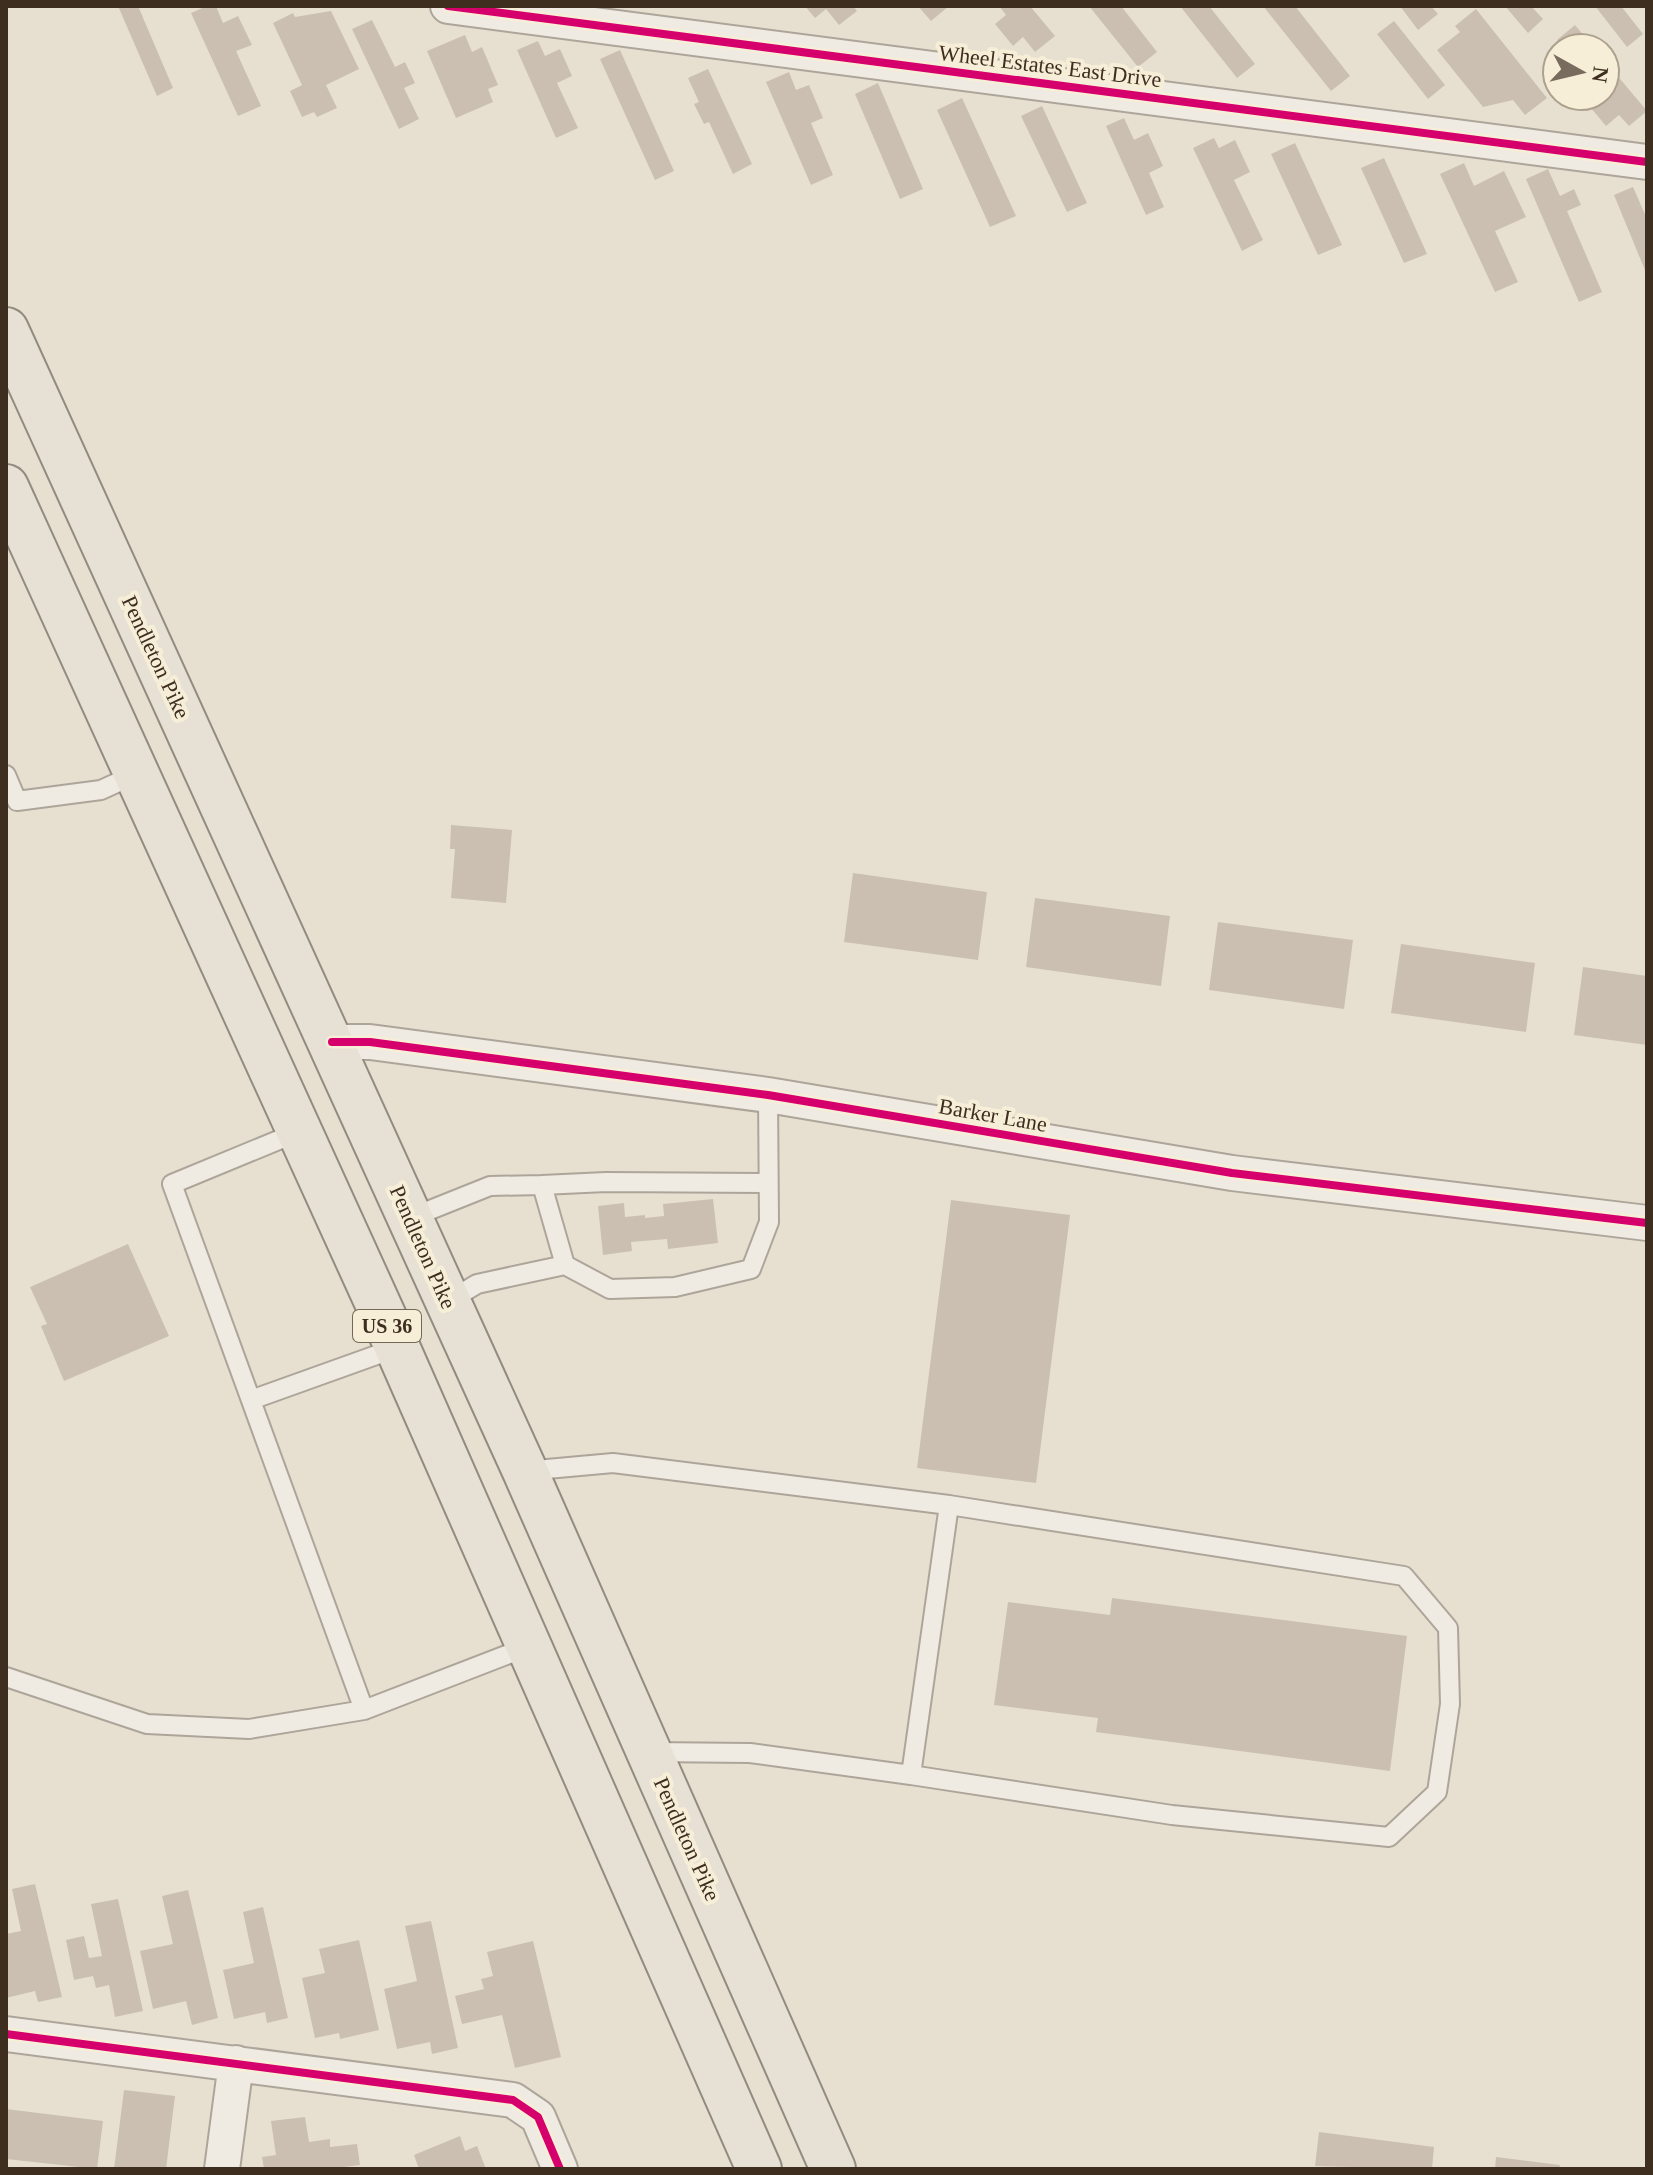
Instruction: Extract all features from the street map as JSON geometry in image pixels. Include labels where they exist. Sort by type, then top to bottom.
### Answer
[{"type":"main road","name":"Pendleton Pike","points":[[6,330],[525,1471],[833,2169]]},
{"type":"main road","name":"US 36","points":[[6,487],[24,542],[136,774],[396,1348],[759,2169]]},
{"type":"street","name":"Wheel Estates East Drive","points":[[448,6],[1647,162]]},
{"type":"street","name":"Barker Lane","points":[[332,1042],[370,1042],[768,1095],[1232,1173],[1647,1223]]},
{"type":"street","points":[[6,2034],[513,2100],[538,2117],[560,2169]]},
{"type":"street","points":[[222,2169],[236,2063]]},
{"type":"lane","points":[[6,775],[11,804],[101,790],[136,774]]},
{"type":"lane","points":[[447,1302],[477,1284],[565,1265],[610,1289],[675,1287],[751,1269],[769,1222],[768,1095]]},
{"type":"lane","points":[[298,1132],[172,1184],[364,1710]]},
{"type":"lane","points":[[410,1218],[490,1186],[768,1183]]},
{"type":"lane","points":[[542,1185],[565,1265]]},
{"type":"lane","points":[[251,1400],[396,1348]]},
{"type":"lane","points":[[525,1471],[613,1463],[949,1505],[1404,1576],[1448,1628],[1450,1704],[1437,1792],[1389,1837],[1172,1815],[750,1753],[649,1752]]},
{"type":"lane","points":[[911,1775],[949,1505]]},
{"type":"lane","points":[[6,1677],[147,1724],[249,1729],[364,1710],[527,1647]]},
{"type":"building","points":[[118,6],[138,6],[173,88],[157,96]]},
{"type":"building","points":[[207,6],[216,6],[223,23],[238,16],[252,45],[236,51],[261,106],[238,116],[191,13]]},
{"type":"building","points":[[805,6],[853,6],[857,11],[839,25],[826,9],[815,18]]},
{"type":"building","points":[[918,6],[949,6],[931,21]]},
{"type":"building","points":[[999,6],[1030,6],[1055,36],[1035,52],[1023,37],[1013,46],[995,24],[1006,15]]},
{"type":"building","points":[[1089,6],[1121,6],[1157,52],[1138,67]]},
{"type":"building","points":[[1180,6],[1209,6],[1255,64],[1237,78]]},
{"type":"building","points":[[1263,6],[1295,6],[1350,76],[1331,91]]},
{"type":"building","points":[[1400,6],[1431,6],[1438,14],[1418,30]]},
{"type":"building","points":[[1505,6],[1531,6],[1543,19],[1528,33]]},
{"type":"building","points":[[1595,6],[1621,6],[1643,34],[1627,47],[1621,39],[1621,32],[1615,32]]},
{"type":"building","points":[[1476,9],[1541,90],[1541,103],[1525,115],[1513,100],[1483,107],[1437,50],[1460,32],[1455,26]]},
{"type":"building","points":[[331,11],[359,69],[326,85],[337,108],[317,117],[314,112],[302,117],[290,91],[302,85],[273,23],[293,13],[295,17]]},
{"type":"building","points":[[372,20],[395,67],[405,62],[415,83],[404,88],[419,119],[399,129],[352,29]]},
{"type":"building","points":[[1394,21],[1445,85],[1428,99],[1377,34]]},
{"type":"building","points":[[1575,25],[1581,32],[1567,32]]},
{"type":"building","points":[[465,35],[472,52],[482,47],[498,85],[488,89],[493,102],[456,118],[427,51]]},
{"type":"building","points":[[538,41],[545,56],[560,49],[572,76],[557,83],[578,128],[556,138],[517,50]]},
{"type":"building","points":[[620,50],[674,171],[655,180],[600,59]]},
{"type":"building","points":[[708,69],[752,164],[733,174],[709,122],[704,124],[694,104],[699,102],[688,78]]},
{"type":"building","points":[[789,72],[796,90],[809,85],[823,118],[811,123],[833,175],[811,185],[766,82]]},
{"type":"building","points":[[1621,80],[1647,111],[1629,126],[1619,115],[1606,126],[1594,112],[1621,112]]},
{"type":"building","points":[[878,83],[923,189],[900,199],[855,94]]},
{"type":"building","points":[[962,98],[1016,216],[990,227],[937,110]]},
{"type":"building","points":[[1042,106],[1087,203],[1067,212],[1021,116]]},
{"type":"building","points":[[1124,118],[1134,140],[1148,133],[1163,166],[1149,173],[1164,207],[1146,215],[1106,126]]},
{"type":"building","points":[[1214,138],[1219,148],[1235,140],[1250,172],[1234,180],[1263,240],[1242,251],[1193,148]]},
{"type":"building","points":[[1295,143],[1342,245],[1318,255],[1271,154]]},
{"type":"building","points":[[1384,158],[1427,254],[1404,263],[1361,168]]},
{"type":"building","points":[[1464,163],[1474,186],[1504,171],[1526,217],[1495,231],[1518,282],[1495,292],[1440,174]]},
{"type":"building","points":[[1548,169],[1560,196],[1574,189],[1581,205],[1567,211],[1602,292],[1579,302],[1526,179]]},
{"type":"building","points":[[1633,187],[1647,219],[1647,275],[1614,195]]},
{"type":"building","points":[[451,825],[512,830],[506,903],[451,898],[455,849],[450,849]]},
{"type":"building","points":[[853,873],[987,892],[978,960],[844,942]]},
{"type":"building","points":[[1035,898],[1170,916],[1161,986],[1026,967]]},
{"type":"building","points":[[1218,922],[1353,940],[1344,1009],[1209,990]]},
{"type":"building","points":[[1401,944],[1535,963],[1526,1032],[1391,1013]]},
{"type":"building","points":[[1583,967],[1647,976],[1647,1045],[1574,1035]]},
{"type":"building","points":[[713,1199],[718,1243],[668,1249],[667,1239],[631,1242],[632,1251],[603,1255],[598,1206],[624,1203],[625,1217],[645,1215],[645,1218],[664,1216],[663,1204]]},
{"type":"building","points":[[951,1200],[1070,1215],[1036,1483],[917,1468]]},
{"type":"building","points":[[128,1244],[169,1336],[64,1381],[41,1326],[47,1324],[30,1287]]},
{"type":"building","points":[[1112,1598],[1407,1636],[1390,1771],[1096,1732],[1098,1718],[994,1705],[1008,1602],[1110,1615]]},
{"type":"building","points":[[35,1884],[62,1997],[38,2002],[35,1991],[6,1998],[6,1934],[21,1931],[12,1889]]},
{"type":"building","points":[[188,1890],[218,2018],[192,2025],[186,2001],[153,2009],[140,1951],[173,1944],[162,1896]]},
{"type":"building","points":[[118,1899],[143,2011],[115,2017],[109,1985],[96,1988],[93,1976],[74,1980],[66,1940],[84,1936],[89,1958],[102,1956],[91,1904]]},
{"type":"building","points":[[263,1907],[288,2018],[267,2023],[265,2012],[234,2019],[223,1970],[254,1963],[243,1912]]},
{"type":"building","points":[[431,1921],[458,2048],[432,2054],[430,2042],[397,2049],[384,1989],[417,1981],[405,1926]]},
{"type":"building","points":[[359,1940],[379,2030],[340,2039],[339,2033],[315,2038],[302,1978],[325,1973],[319,1949]]},
{"type":"building","points":[[533,1941],[561,2057],[515,2068],[502,2015],[462,2024],[455,1996],[484,1989],[481,1979],[493,1976],[487,1952]]},
{"type":"building","points":[[124,2090],[175,2096],[166,2169],[114,2169]]},
{"type":"building","points":[[6,2109],[103,2121],[97,2169],[6,2159]]},
{"type":"building","points":[[305,2117],[309,2142],[330,2139],[330,2147],[357,2144],[360,2165],[328,2169],[264,2169],[262,2157],[276,2155],[271,2121]]},
{"type":"building","points":[[1319,2132],[1434,2147],[1432,2169],[1315,2166]]},
{"type":"building","points":[[460,2136],[465,2151],[477,2146],[486,2169],[419,2169],[414,2155]]},
{"type":"building","points":[[1496,2157],[1560,2165],[1559,2169],[1495,2169]]},
{"type":"cycle path","points":[[448,6],[1647,162]]},
{"type":"cycle path","points":[[332,1042],[370,1042],[768,1095],[1232,1173],[1647,1223]]},
{"type":"cycle path","points":[[6,2034],[513,2100],[538,2117],[560,2169]]}]
